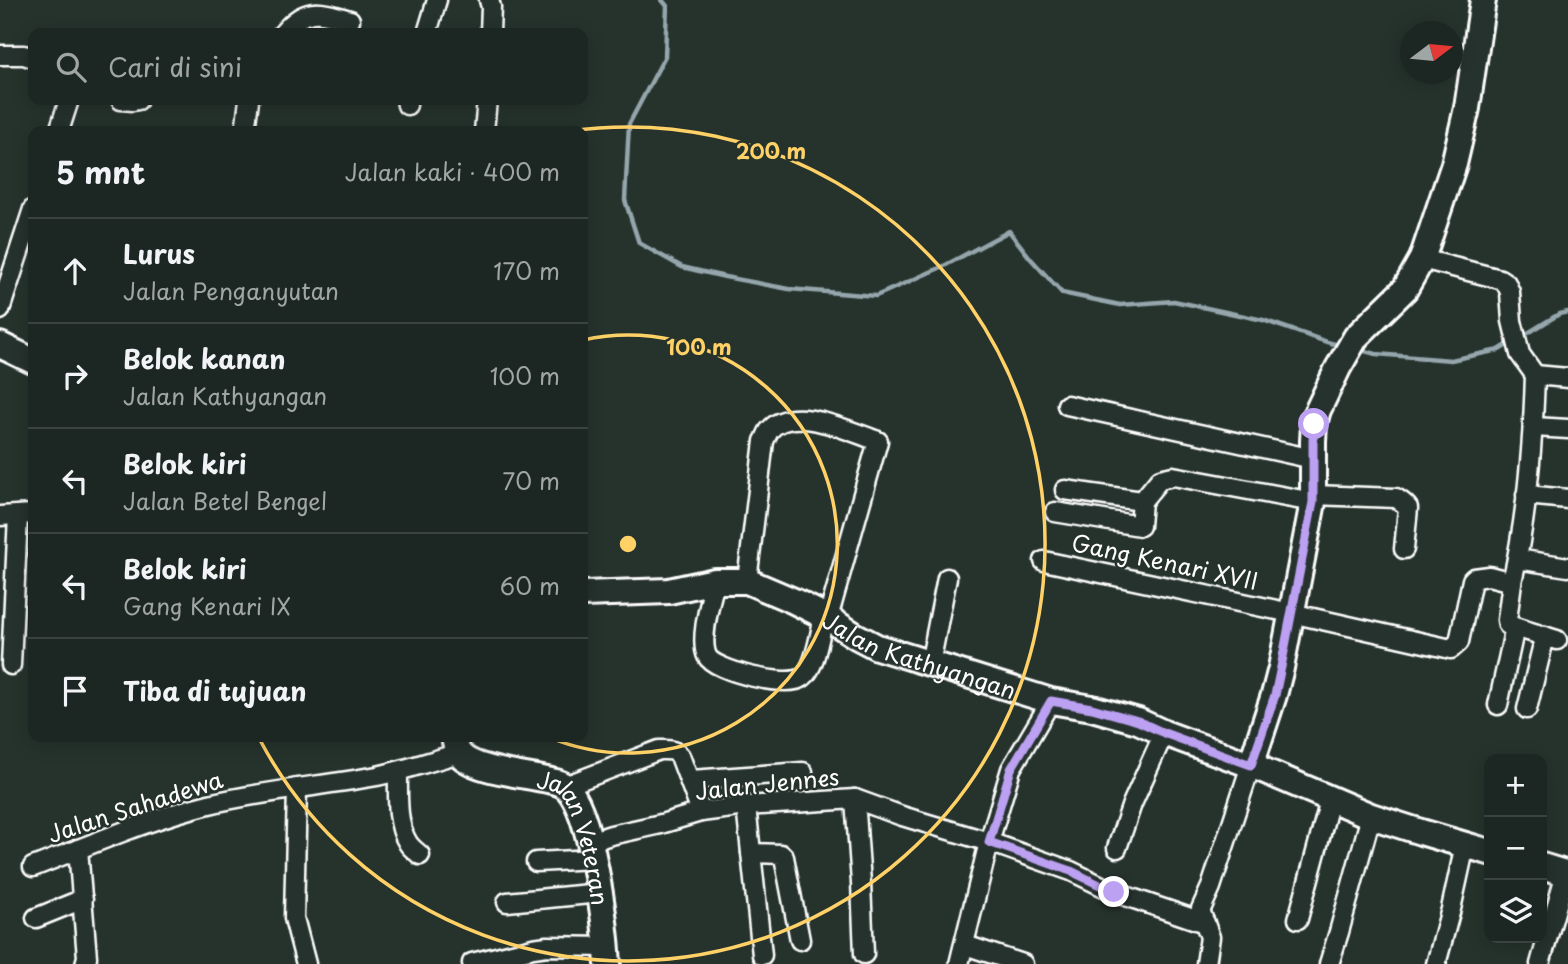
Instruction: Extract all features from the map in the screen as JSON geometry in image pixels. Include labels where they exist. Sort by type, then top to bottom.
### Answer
[{"type":"street","points":[[429,28],[437,0]]},
{"type":"street","points":[[489,0],[490,28]]},
{"type":"street","points":[[1206,964],[1210,943],[1201,909],[1211,887],[1275,695],[1313,498],[1313,432],[1318,410],[1356,337],[1405,289],[1422,259],[1454,164],[1467,108],[1483,0]]},
{"type":"street","points":[[287,28],[292,21],[313,12],[350,20]]},
{"type":"street","points":[[0,55],[28,56]]},
{"type":"street","points":[[61,126],[67,105]]},
{"type":"street","points":[[246,126],[248,105]]},
{"type":"street","points":[[484,126],[487,105]]},
{"type":"street","points":[[0,310],[28,224]]},
{"type":"street","points":[[1422,259],[1500,279],[1506,283],[1510,292],[1512,321],[1520,354],[1535,376],[1534,427],[1507,620],[1508,625],[1551,638],[1527,709]]},
{"type":"street","points":[[0,345],[28,359]]},
{"type":"street","points":[[1535,376],[1568,378]]},
{"type":"street","points":[[1067,405],[1313,459]]},
{"type":"street","points":[[715,581],[706,622],[705,647],[708,658],[716,665],[766,680],[791,682],[805,676],[813,663],[878,441],[813,419],[790,418],[769,431],[765,441],[747,581]]},
{"type":"street","points":[[1534,427],[1568,429]]},
{"type":"street","points":[[1055,512],[1140,526],[1142,501],[1160,479],[1173,476],[1313,498],[1395,498],[1405,503],[1408,508],[1404,549]]},
{"type":"street","points":[[1065,490],[1142,501]]},
{"type":"street","points":[[1526,495],[1568,499]]},
{"type":"street","points":[[0,516],[26,514],[11,665]]},
{"type":"street","points":[[1517,559],[1568,568]]},
{"type":"street","name":"Gang Kenari XVII","points":[[1044,561],[1451,649],[1459,642],[1472,580],[1489,576],[1512,582]]},
{"type":"street","points":[[930,664],[947,578]]},
{"type":"street","name":"Jalan Kathyangan","points":[[588,594],[669,592],[715,581],[747,581],[787,597],[871,644],[1051,701],[1114,713],[1138,721],[1371,816],[1484,851]]},
{"type":"street","points":[[1498,705],[1515,627]]},
{"type":"street","points":[[960,964],[989,842],[1011,769],[1051,701]]},
{"type":"street","points":[[1116,848],[1132,804],[1164,733]]},
{"type":"street","name":"Jalan Sahadewa","points":[[33,867],[171,815],[208,804],[398,771],[456,745]]},
{"type":"street","name":"Jalan Veteran","points":[[456,745],[469,762],[487,769],[547,779],[565,786],[579,807],[591,851],[600,893],[608,955]]},
{"type":"street","points":[[565,786],[659,750],[669,750],[680,756],[701,812]]},
{"type":"street","points":[[398,771],[398,798],[403,834],[409,845],[420,855]]},
{"type":"street","points":[[691,780],[803,772]]},
{"type":"street","points":[[297,788],[294,918],[306,964]]},
{"type":"street","points":[[855,799],[864,954]]},
{"type":"street","name":"Jalan Jennes","points":[[537,862],[591,851],[701,812],[746,806],[855,799],[1071,871],[1114,892],[1205,923]]},
{"type":"street","points":[[1298,919],[1330,800]]},
{"type":"street","points":[[746,806],[762,955]]},
{"type":"street","points":[[1329,964],[1371,816]]},
{"type":"street","points":[[1436,964],[1465,845]]},
{"type":"street","points":[[78,849],[88,957],[85,964]]},
{"type":"street","points":[[751,853],[776,853],[784,858],[800,940]]},
{"type":"street","points":[[1540,964],[1567,874],[1547,868]]},
{"type":"street","points":[[507,902],[600,893]]},
{"type":"street","points":[[36,918],[83,899]]},
{"type":"street","points":[[472,963],[547,946],[608,955]]},
{"type":"street","points":[[965,946],[1023,964]]},
{"type":"waterway","points":[[662,0],[667,6],[665,56],[629,124],[625,200],[639,243],[682,267],[789,289],[876,296],[944,266],[1009,231],[1062,293],[1120,305],[1174,301],[1263,320],[1342,346]]},
{"type":"waterway","points":[[1520,338],[1559,314],[1568,312]]},
{"type":"waterway","points":[[1357,349],[1376,354],[1451,360],[1499,350],[1512,342]]},
{"type":"route","points":[[1114,892],[1071,871],[989,842],[1011,769],[1051,701],[1114,713],[1251,765],[1275,695],[1313,502],[1314,424]]}]
